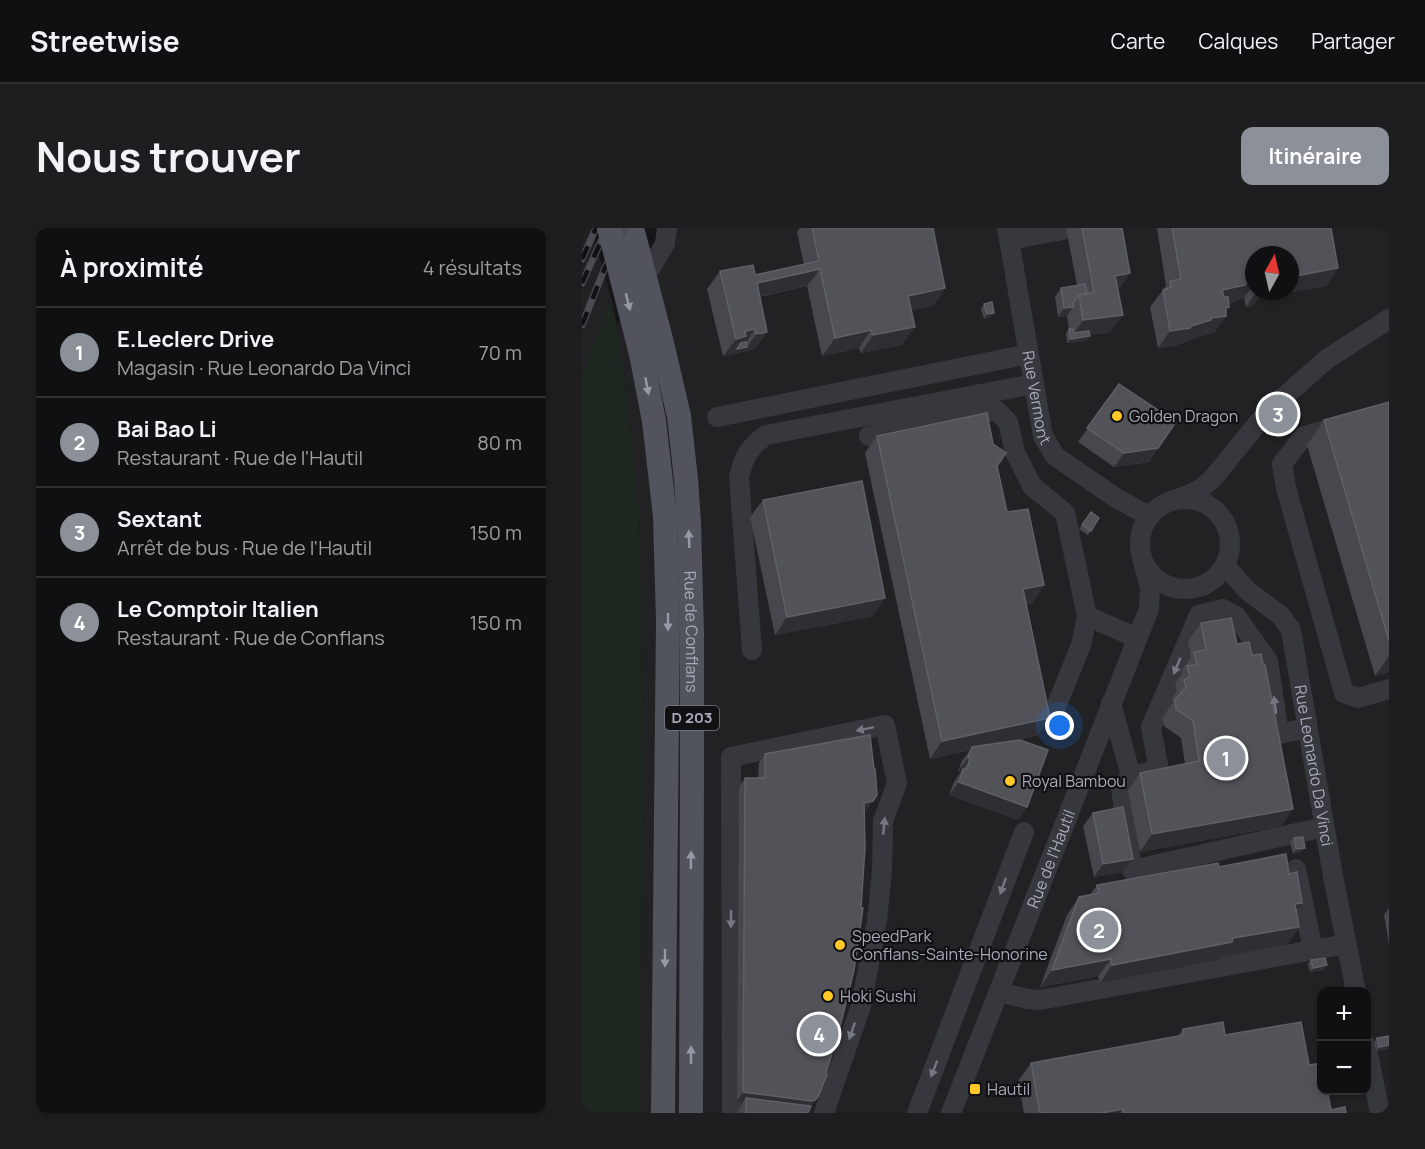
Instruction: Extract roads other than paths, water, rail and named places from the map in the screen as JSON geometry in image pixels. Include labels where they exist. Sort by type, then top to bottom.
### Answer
[{"type":"main road","name":"Rue de Conflans","points":[[609,228],[641,354],[654,421],[665,516],[668,633],[663,1113]]},
{"type":"main road","name":"Rue de Conflans","points":[[634,238],[679,416],[689,523],[692,633],[691,1113]]},
{"type":"street","points":[[645,277],[665,244],[667,228]]},
{"type":"street","points":[[1008,234],[1063,230]]},
{"type":"street","name":"Rue Vermont","points":[[1008,234],[1043,436],[1055,456],[1116,498],[1149,516]]},
{"type":"street","points":[[1174,500],[1188,498],[1203,502],[1219,514],[1225,522],[1230,537],[1230,552],[1225,566],[1210,582],[1200,587],[1186,589],[1172,587],[1159,581],[1149,571],[1142,558],[1140,543],[1142,529],[1149,516],[1160,506],[1174,500],[1200,490],[1222,468],[1277,403],[1327,359],[1389,319]]},
{"type":"street","points":[[717,417],[1029,354]]},
{"type":"street","points":[[752,650],[739,477],[743,459],[752,446],[766,435],[1034,384]]},
{"type":"street","points":[[869,436],[984,411],[997,411],[1008,423],[1015,452],[1032,486],[1065,513],[1087,616],[1081,645],[1056,707]]},
{"type":"street","points":[[1389,412],[1304,436],[1282,464],[1344,693],[1358,698],[1389,689]]},
{"type":"street","points":[[1219,514],[1213,493],[1222,468]]},
{"type":"street","name":"Rue de l'Hautil","points":[[951,1113],[1149,609],[1150,588],[1142,558]]},
{"type":"street","name":"Rue Leonardo Da Vinci","points":[[1225,566],[1248,591],[1281,616],[1291,630],[1324,827],[1355,987]]},
{"type":"street","name":"Rue de l'Hautil","points":[[1137,638],[1154,610],[1164,600],[1200,587]]},
{"type":"street","points":[[1307,728],[1279,734],[1268,661],[1236,616],[1223,609],[1199,615],[1151,727],[1159,770],[1131,776],[1121,788],[1132,870],[1324,827]]},
{"type":"street","points":[[1087,616],[1137,638]]},
{"type":"street","points":[[1111,703],[1131,776]]},
{"type":"street","points":[[732,1113],[731,757],[885,725],[897,783],[883,821],[878,921],[861,1006],[824,1113]]},
{"type":"street","points":[[917,1113],[1024,832]]},
{"type":"street","points":[[1296,868],[1314,950]]},
{"type":"street","points":[[992,915],[1024,925]]},
{"type":"street","points":[[998,992],[1040,1000],[1346,944]]},
{"type":"street","points":[[1371,1069],[1380,1113]]},
{"type":"railway","points":[[582,259],[596,228]]},
{"type":"railway","points":[[582,283],[607,228]]},
{"type":"railway","points":[[582,325],[604,270],[625,228]]},
{"type":"place","name":"Sextant","points":[[1278,414]]},
{"type":"place","name":"Golden Dragon","points":[[1117,416]]},
{"type":"place","name":"E.Leclerc Drive","points":[[1226,758]]},
{"type":"place","name":"Royal Bambou","points":[[1010,781]]},
{"type":"place","name":"Bai Bao Li","points":[[1099,930]]},
{"type":"place","name":"SpeedPark Conflans-Sainte-Honorine","points":[[840,945]]},
{"type":"place","name":"Hoki Sushi","points":[[828,996]]},
{"type":"place","name":"Le Comptoir Italien","points":[[819,1034]]},
{"type":"place","name":"Hautil","points":[[975,1089]]}]
